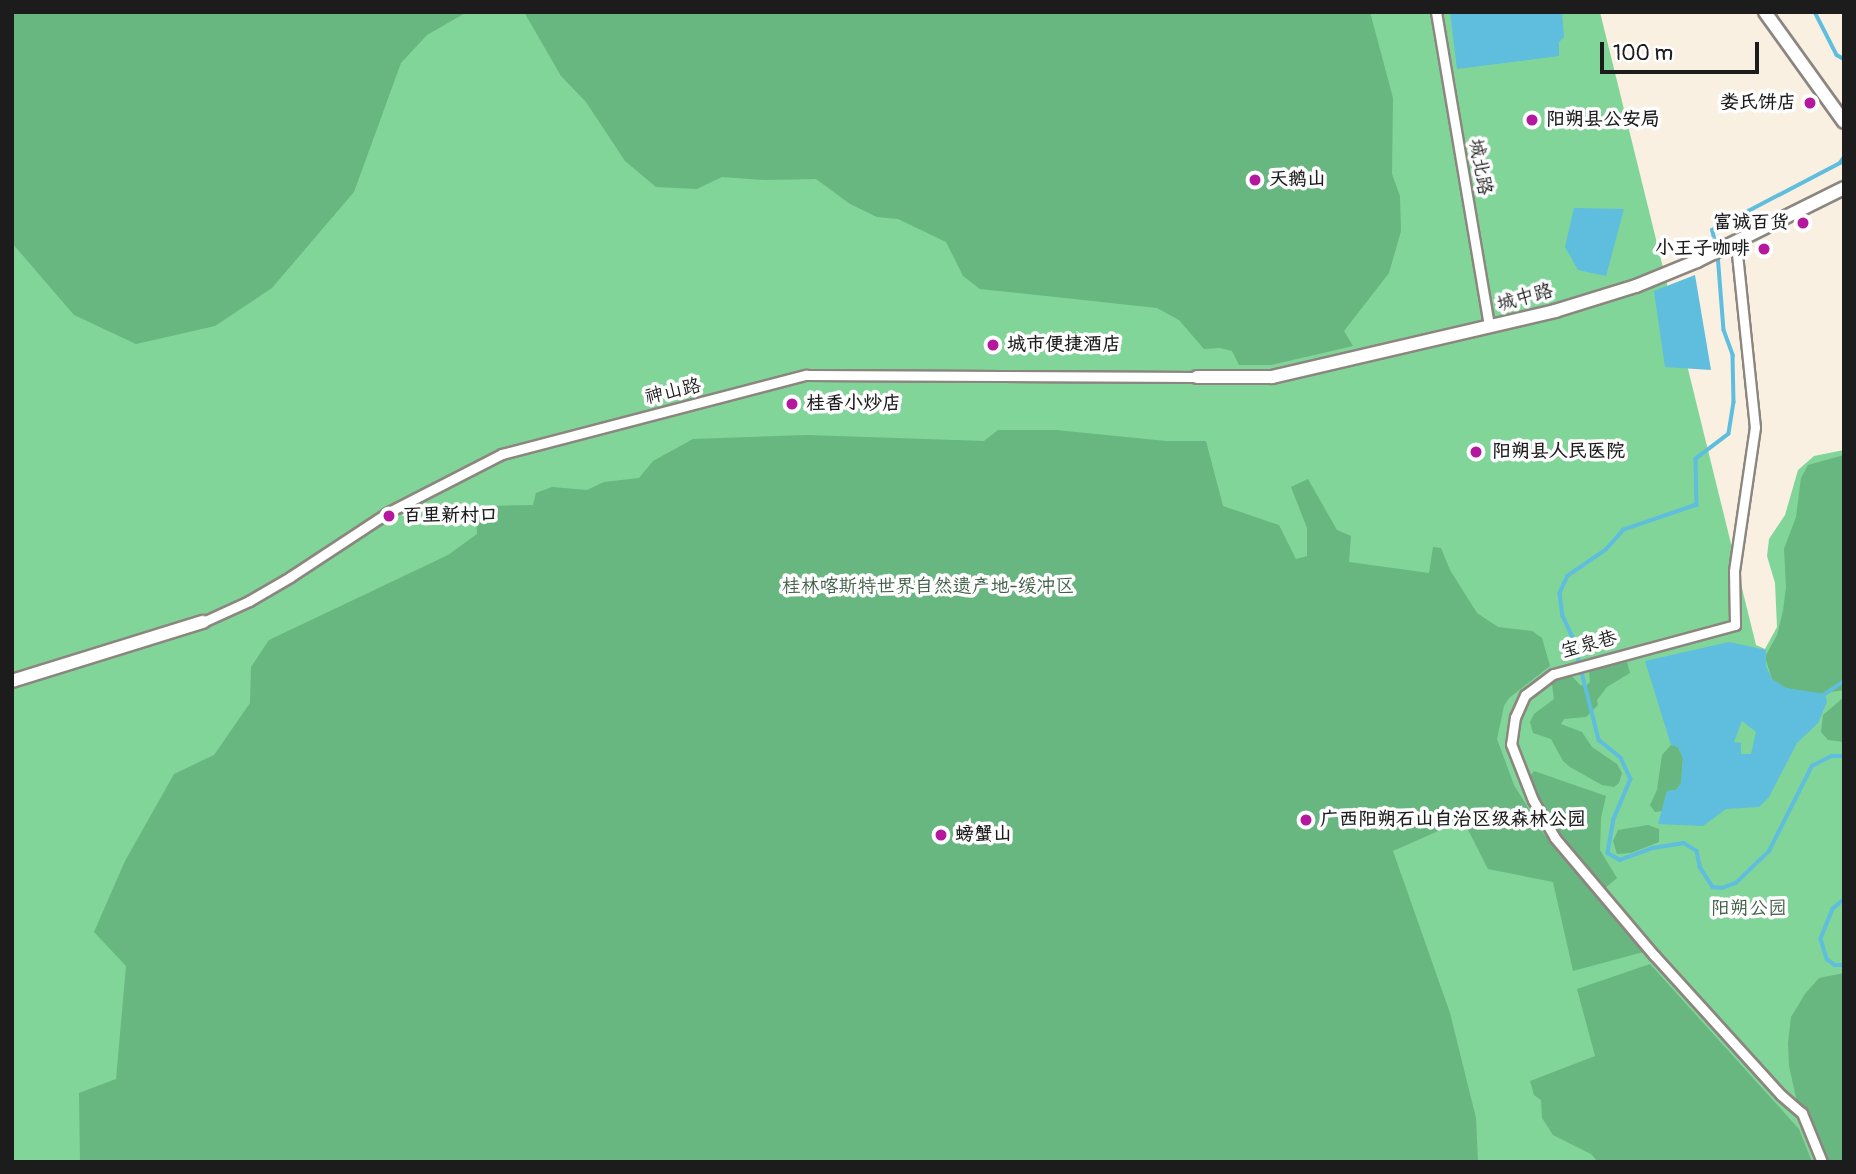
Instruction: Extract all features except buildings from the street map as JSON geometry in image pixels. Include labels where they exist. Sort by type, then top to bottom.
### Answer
[{"type":"street","name":"城北路","points":[[1436,12],[1489,327]]},
{"type":"street","points":[[1765,12],[1844,122]]},
{"type":"street","name":"城中路","points":[[1197,377],[1272,377],[1489,327],[1624,289],[1732,246],[1844,188]]},
{"type":"street","name":"宝泉巷","points":[[1732,246],[1755,426],[1734,571],[1735,625],[1553,674],[1525,695],[1515,717],[1511,744],[1533,800],[1555,838],[1654,955],[1782,1095],[1802,1113],[1822,1162]]},
{"type":"street","name":"神山路","points":[[202,622],[249,601],[290,577],[387,513],[502,454],[806,374],[1197,377]]},
{"type":"street","points":[[12,681],[202,622]]},
{"type":"green space","name":"桂林喀斯特世界自然遗产地-缓冲区","points":[[12,12],[1600,12],[1756,645],[1765,649],[1777,627],[1775,583],[1767,556],[1769,539],[1785,515],[1798,470],[1814,456],[1844,450],[1844,1162],[12,1162]]},
{"type":"green space","points":[[12,12],[467,12],[427,35],[401,63],[354,192],[272,288],[215,326],[136,344],[74,315],[12,243]]},
{"type":"green space","points":[[524,12],[1370,12],[1393,98],[1392,174],[1400,196],[1401,231],[1389,273],[1344,331],[1353,346],[1271,365],[1239,365],[1232,351],[1220,348],[1204,349],[1179,320],[1157,308],[980,289],[963,276],[946,242],[898,219],[877,217],[850,204],[816,179],[722,177],[697,189],[656,187],[625,161],[586,102],[561,76]]},
{"type":"green space","points":[[998,430],[1056,430],[1166,441],[1206,441],[1223,506],[1279,525],[1296,559],[1307,556],[1307,528],[1291,487],[1308,479],[1337,530],[1351,536],[1349,562],[1429,573],[1433,547],[1441,548],[1450,570],[1477,613],[1498,627],[1532,631],[1542,638],[1550,666],[1509,698],[1504,706],[1497,739],[1514,785],[1544,834],[1647,951],[1573,971],[1553,882],[1488,869],[1463,820],[1393,851],[1450,1013],[1476,1118],[1478,1162],[80,1162],[79,1093],[116,1079],[126,966],[94,932],[125,861],[174,774],[214,755],[250,703],[251,667],[269,640],[448,555],[477,534],[476,510],[486,506],[533,505],[536,493],[552,487],[587,490],[604,482],[639,478],[653,461],[693,439],[807,435],[984,441]]},
{"type":"green space","points":[[1844,455],[1844,690],[1819,694],[1785,688],[1772,679],[1765,657],[1777,635],[1783,611],[1786,587],[1784,549],[1796,517],[1801,478],[1808,465]]},
{"type":"green space","points":[[1627,662],[1630,673],[1607,687],[1597,700],[1598,705],[1586,717],[1564,719],[1561,724],[1582,732],[1592,747],[1617,764],[1622,773],[1619,783],[1614,787],[1602,785],[1570,767],[1563,761],[1551,739],[1533,733],[1530,722],[1534,714],[1554,699],[1554,677],[1570,674],[1580,685],[1586,686],[1590,682],[1589,671]]},
{"type":"green space","points":[[1844,697],[1844,742],[1828,740],[1821,732],[1823,715]]},
{"type":"green space","points":[[1671,745],[1678,747],[1683,758],[1681,783],[1676,790],[1667,791],[1662,811],[1655,812],[1650,805],[1657,790],[1662,755]]},
{"type":"green space","points":[[1534,771],[1606,796],[1601,818],[1600,850],[1617,878],[1604,889],[1558,835],[1528,779]]},
{"type":"green space","points":[[1648,825],[1659,829],[1659,842],[1631,853],[1617,854],[1613,841],[1618,830]]},
{"type":"green space","points":[[1650,964],[1799,1129],[1812,1162],[1598,1162],[1591,1154],[1553,1135],[1542,1118],[1541,1100],[1534,1095],[1530,1081],[1595,1056],[1577,989]]},
{"type":"green space","points":[[1844,973],[1844,1162],[1827,1162],[1816,1132],[1797,1102],[1789,1066],[1788,1043],[1791,1017],[1805,994],[1819,978]]},
{"type":"water","points":[[1450,12],[1562,12],[1564,37],[1559,42],[1559,56],[1457,69]]},
{"type":"water","points":[[1574,208],[1624,209],[1606,276],[1578,270],[1565,247]]},
{"type":"water","points":[[1695,275],[1711,370],[1665,367],[1654,291]]},
{"type":"water","points":[[1729,642],[1766,650],[1766,666],[1772,679],[1786,688],[1825,694],[1827,702],[1818,723],[1797,743],[1769,797],[1759,807],[1726,809],[1703,826],[1658,824],[1667,791],[1676,790],[1681,783],[1683,758],[1678,747],[1671,745],[1645,661]],"holes":[[[1742,721],[1756,732],[1751,754],[1741,754],[1741,743],[1734,742]]]},
{"type":"waterway","points":[[1815,12],[1837,55],[1844,59]]},
{"type":"waterway","points":[[1716,247],[1712,230],[1840,163],[1844,157]]},
{"type":"waterway","points":[[1718,254],[1724,330],[1733,355],[1734,402],[1729,434],[1696,459],[1697,505],[1624,530],[1606,550],[1568,576],[1560,593],[1563,616],[1573,637],[1599,740],[1621,758],[1631,779],[1614,819],[1608,853],[1620,860],[1653,848],[1684,843],[1697,851],[1700,867],[1713,887],[1722,888],[1736,883],[1769,851],[1812,766],[1832,756],[1844,756]]},
{"type":"waterway","points":[[1825,694],[1844,681]]},
{"type":"waterway","points":[[1844,900],[1833,909],[1821,939],[1827,959],[1835,965],[1844,965]]},
{"type":"place","name":"娄氏饼店","points":[[1810,103]]},
{"type":"place","name":"阳朔县公安局","points":[[1532,120]]},
{"type":"place","name":"天鹅山","points":[[1255,180]]},
{"type":"place","name":"富诚百货","points":[[1803,223]]},
{"type":"place","name":"小王子咖啡","points":[[1764,249]]},
{"type":"place","name":"城市便捷酒店","points":[[993,345]]},
{"type":"place","name":"桂香小炒店","points":[[792,404]]},
{"type":"place","name":"阳朔县人民医院","points":[[1476,452]]},
{"type":"place","name":"百里新村口","points":[[389,516]]},
{"type":"place","name":"广西阳朔石山自治区级森林公园","points":[[1306,820]]},
{"type":"place","name":"螃蟹山","points":[[941,835]]},
{"type":"park label","name":"阳朔公园","points":[[1749,909]]}]
